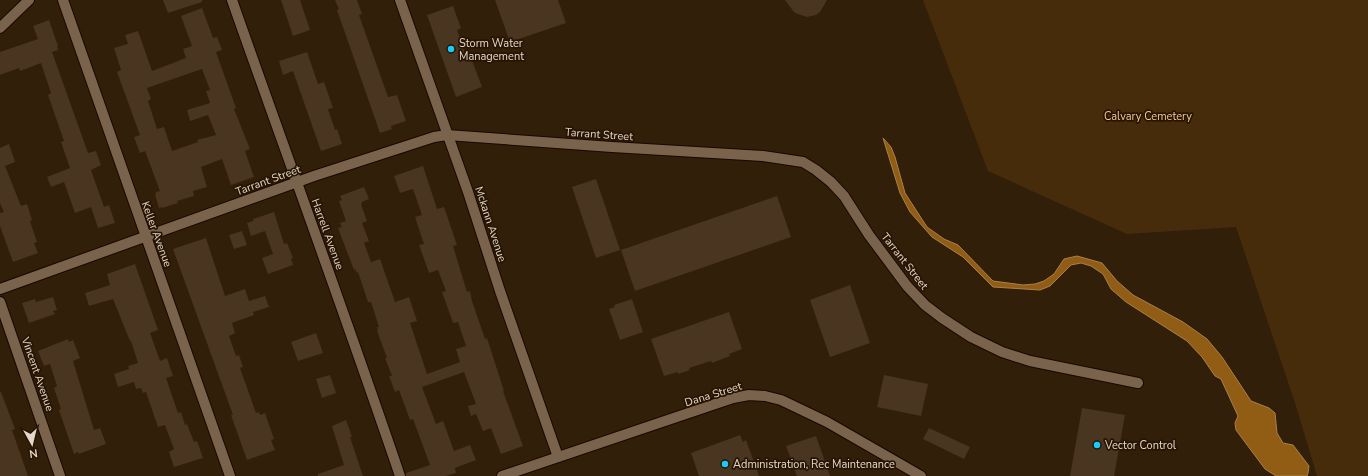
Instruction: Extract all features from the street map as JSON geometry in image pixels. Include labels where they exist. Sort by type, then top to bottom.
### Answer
[{"type":"street","points":[[0,28],[29,0]]},
{"type":"street","name":"Keller Avenue","points":[[63,0],[230,476]]},
{"type":"street","name":"Harrell Avenue","points":[[232,0],[296,183],[359,356],[400,476]]},
{"type":"street","name":"Mckann Avenue","points":[[400,0],[558,456]]},
{"type":"street","name":"Tarrant Street","points":[[0,289],[296,183],[434,137],[447,135],[763,156],[803,162],[832,182],[844,196],[869,235],[907,286],[925,305],[971,337],[1002,352],[1030,361],[1138,383]]},
{"type":"street","name":"Vincent Avenue","points":[[0,302],[60,476]]},
{"type":"street","name":"Dana Street","points":[[502,476],[733,398],[749,395],[765,396],[781,400],[827,422],[920,476]]},
{"type":"green space","name":"Calvary Cemetery","points":[[923,0],[1368,0],[1368,476],[1317,476],[1296,406],[1236,227],[1127,234],[988,171]]},
{"type":"shaded area","points":[[883,138],[891,147],[895,157],[905,193],[927,227],[944,239],[958,245],[993,281],[1023,285],[1035,284],[1044,281],[1054,274],[1064,259],[1077,256],[1102,263],[1117,281],[1133,295],[1183,322],[1207,339],[1222,357],[1251,401],[1269,408],[1275,413],[1277,433],[1283,443],[1293,445],[1309,466],[1307,476],[1276,476],[1265,469],[1236,430],[1235,423],[1238,416],[1221,379],[1215,376],[1202,357],[1187,341],[1126,302],[1111,289],[1103,274],[1091,266],[1081,263],[1071,265],[1050,286],[1040,290],[993,287],[963,257],[932,237],[910,212],[900,193]]},
{"type":"building","points":[[163,0],[202,0],[202,2],[168,13]]},
{"type":"building","points":[[281,0],[300,0],[310,30],[293,36]]},
{"type":"building","points":[[335,0],[357,0],[362,14],[359,15],[388,97],[397,95],[406,121],[391,126],[392,129],[380,133],[337,10],[339,9]]},
{"type":"building","points":[[495,0],[558,0],[566,23],[510,42]]},
{"type":"building","points":[[785,0],[827,0],[820,12],[816,15],[807,17],[794,12]]},
{"type":"building","name":"Storm Water Management","points":[[453,6],[461,28],[457,30],[466,56],[470,55],[482,87],[456,97],[427,15]]},
{"type":"building","points":[[202,8],[213,38],[217,37],[222,50],[216,52],[236,108],[234,109],[250,149],[245,151],[254,177],[231,185],[222,159],[201,167],[207,187],[193,191],[194,196],[177,201],[178,203],[159,208],[155,194],[156,192],[160,191],[145,151],[140,153],[134,137],[140,135],[117,72],[121,70],[114,48],[128,44],[125,35],[138,31],[152,71],[186,58],[183,49],[192,46],[181,16]],"holes":[[[202,69],[210,90],[206,91],[210,103],[187,110],[190,121],[208,115],[216,135],[197,140],[198,142],[172,151],[164,127],[157,129],[148,101],[151,99],[147,88]]]},
{"type":"building","points":[[49,20],[58,46],[58,50],[52,52],[88,153],[96,151],[101,165],[91,170],[104,207],[109,205],[115,223],[98,228],[91,207],[75,213],[64,182],[51,187],[47,177],[70,168],[61,142],[64,141],[48,95],[51,93],[41,63],[20,71],[19,68],[0,75],[0,52],[38,39],[33,26]]},
{"type":"building","points":[[307,52],[318,84],[324,82],[333,108],[328,109],[335,130],[337,129],[342,144],[321,151],[293,71],[283,75],[279,61]]},
{"type":"building","points":[[9,144],[15,162],[5,166],[21,206],[27,204],[32,220],[30,221],[37,242],[34,243],[38,253],[13,262],[0,226],[0,213],[4,212],[0,203],[0,148]]},
{"type":"building","points":[[423,166],[437,209],[444,207],[457,245],[453,246],[467,292],[470,291],[472,301],[485,339],[487,338],[503,391],[523,446],[501,454],[491,428],[483,431],[476,414],[471,416],[468,406],[476,404],[464,372],[422,387],[436,424],[443,421],[454,451],[470,445],[476,460],[455,468],[456,473],[446,476],[406,476],[406,473],[430,465],[413,419],[410,420],[399,390],[395,392],[389,376],[392,376],[385,358],[387,358],[377,331],[377,327],[379,327],[371,302],[368,302],[358,272],[357,273],[355,269],[354,270],[338,228],[342,227],[340,223],[346,221],[339,201],[342,200],[340,196],[364,187],[369,199],[361,204],[367,221],[362,223],[369,241],[364,243],[371,262],[380,259],[395,302],[409,297],[417,321],[410,323],[427,374],[460,362],[456,349],[466,346],[458,322],[453,323],[442,292],[446,291],[438,270],[429,273],[419,245],[424,244],[415,217],[422,215],[413,189],[400,193],[394,176]]},
{"type":"building","points":[[596,179],[620,250],[596,258],[572,187]]},
{"type":"building","points":[[777,196],[791,237],[635,291],[621,250]]},
{"type":"building","points":[[274,212],[284,244],[287,243],[293,258],[291,259],[293,265],[268,274],[262,258],[273,254],[265,231],[251,236],[247,223],[253,221],[253,219]]},
{"type":"building","points":[[242,231],[247,245],[234,249],[229,235]]},
{"type":"building","points":[[206,238],[225,296],[245,289],[249,301],[265,296],[269,307],[253,312],[254,315],[232,323],[235,333],[229,336],[236,356],[239,355],[243,367],[240,368],[256,413],[259,412],[260,415],[265,413],[274,439],[271,440],[275,450],[247,460],[231,415],[233,415],[173,249]]},
{"type":"building","points":[[135,264],[158,330],[150,333],[160,361],[167,358],[173,376],[166,378],[178,413],[181,412],[185,425],[187,424],[194,442],[197,441],[203,458],[174,467],[169,452],[174,449],[165,425],[158,427],[146,392],[143,393],[141,388],[136,389],[134,382],[118,387],[114,374],[129,369],[128,366],[138,363],[131,341],[113,299],[89,306],[85,293],[110,285],[107,274]]},
{"type":"building","points":[[850,285],[870,343],[830,357],[810,300]]},
{"type":"building","points":[[53,297],[57,310],[53,311],[55,314],[29,323],[22,303],[35,299],[36,302]]},
{"type":"building","points":[[632,299],[643,332],[620,340],[609,309],[615,307],[614,305]]},
{"type":"building","points":[[729,312],[742,349],[729,354],[730,356],[712,363],[711,361],[689,368],[690,370],[678,374],[678,372],[664,376],[651,339]]},
{"type":"building","points":[[316,333],[323,353],[298,361],[291,342]]},
{"type":"building","points":[[68,339],[69,342],[73,340],[80,358],[73,361],[94,430],[100,428],[106,444],[79,454],[78,452],[74,454],[59,410],[61,409],[54,388],[57,386],[50,364],[44,366],[38,351]]},
{"type":"building","points":[[330,375],[336,393],[322,398],[316,379]]},
{"type":"building","points":[[884,375],[928,384],[921,416],[877,407]]},
{"type":"building","points":[[0,392],[15,429],[12,430],[28,476],[0,476]]},
{"type":"building","name":"Vector Control","points":[[1082,408],[1125,415],[1114,476],[1070,476]]},
{"type":"building","points":[[346,420],[363,476],[318,476],[318,474],[344,465],[332,426]]},
{"type":"building","points":[[929,428],[970,447],[964,459],[923,439]]},
{"type":"building","name":"Administration, Rec Maintenance","points":[[740,435],[743,442],[746,440],[759,476],[699,476],[691,453]]},
{"type":"building","points":[[816,436],[830,476],[797,476],[786,446]]},
{"type":"place","name":"Storm Water Management","points":[[451,49]]},
{"type":"place","name":"Vector Control","points":[[1097,445]]},
{"type":"place","name":"Administration, Rec Maintenance","points":[[725,464]]}]
